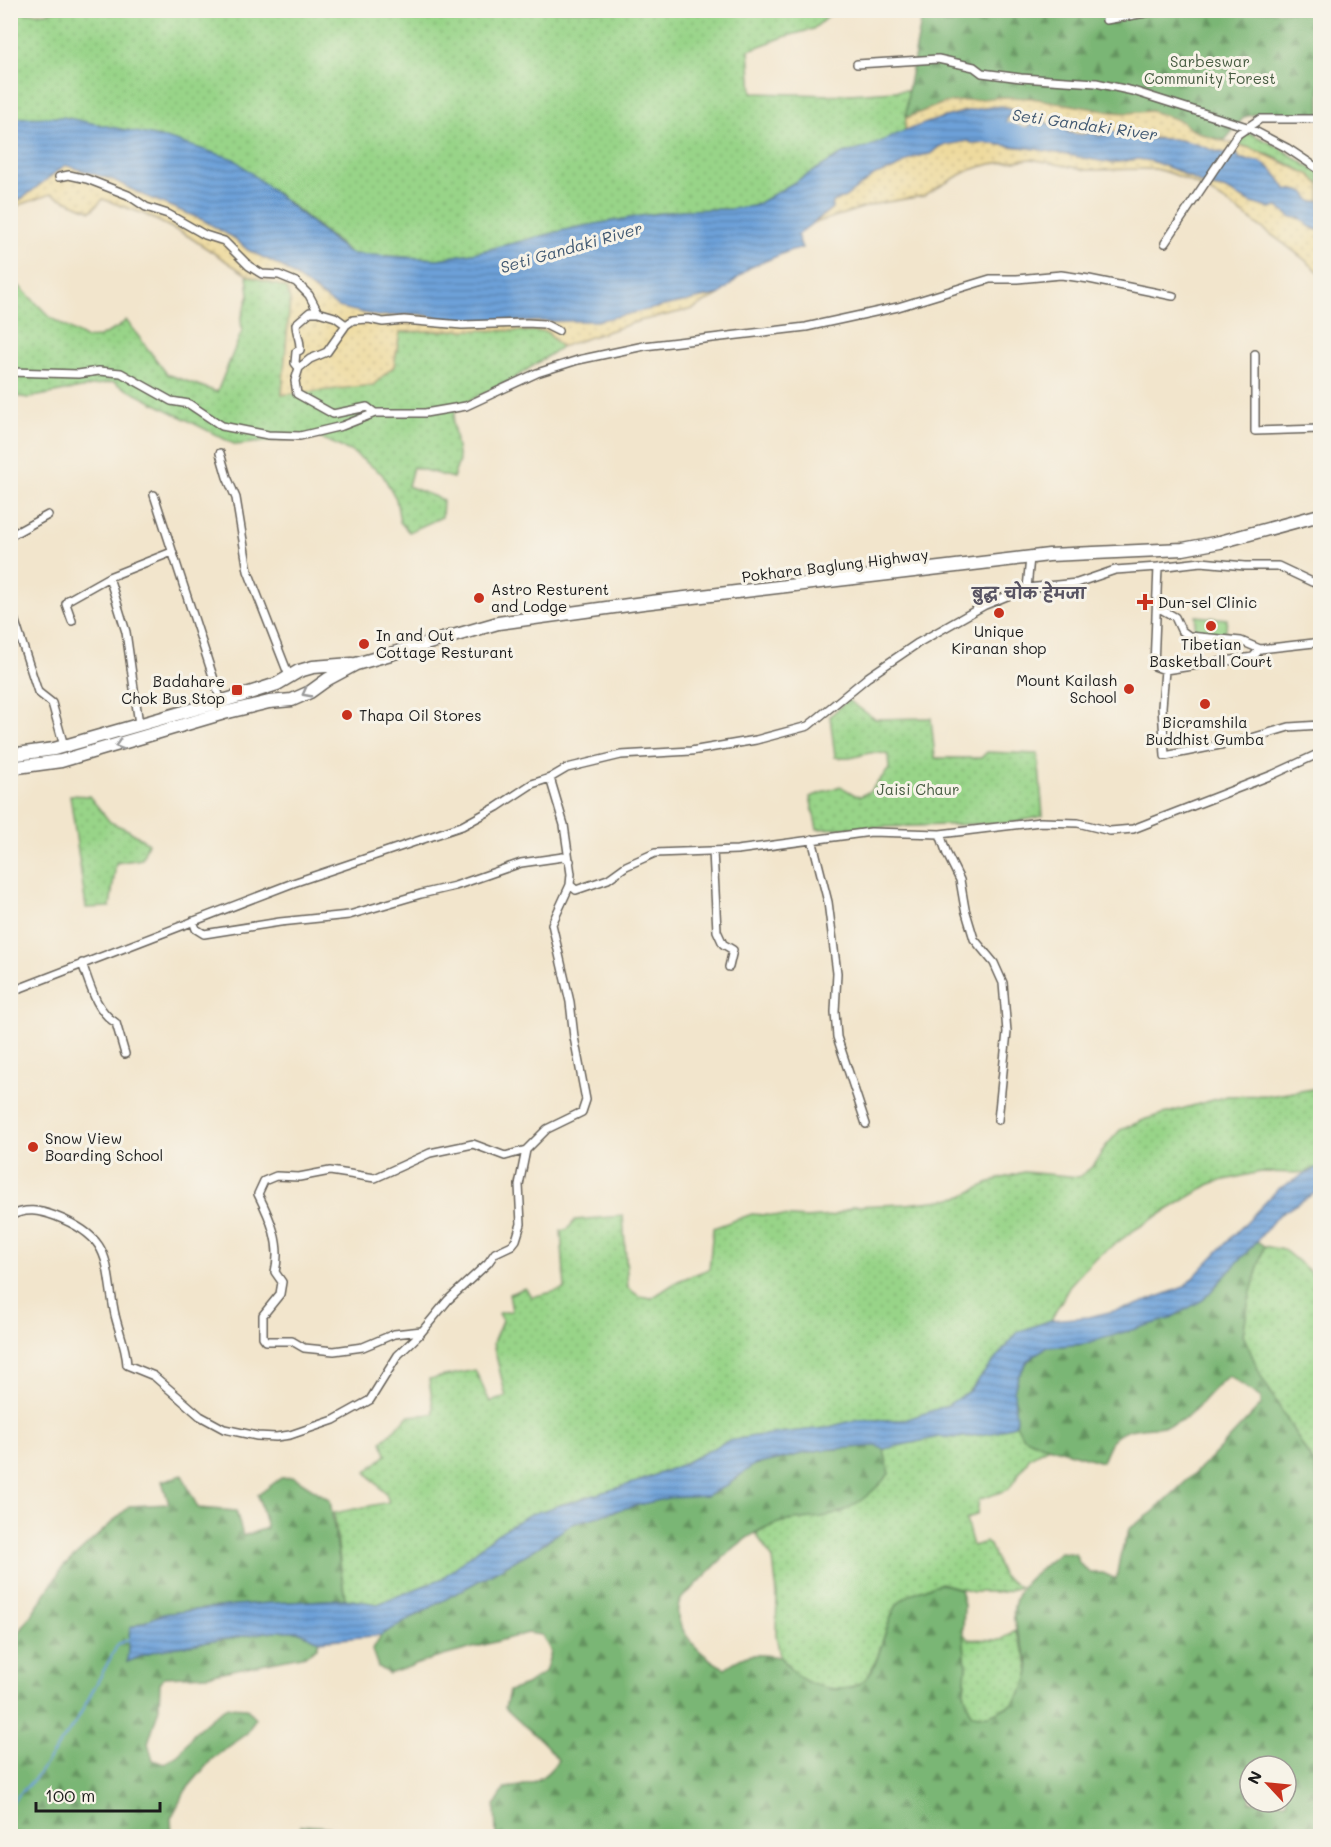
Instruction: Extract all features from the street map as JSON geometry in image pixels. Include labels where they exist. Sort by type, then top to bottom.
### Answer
[{"type":"highway","name":"Pokhara Baglung Highway","points":[[10,768],[69,759],[224,713],[268,702],[292,700],[310,692],[356,664],[498,623],[760,588],[1049,555],[1183,549],[1220,542],[1320,514]]},
{"type":"highway","name":"Pokhara Baglung Highway","points":[[10,755],[64,746],[267,688],[306,669],[322,665],[356,664]]},
{"type":"street","points":[[1106,20],[1161,10]]},
{"type":"street","points":[[857,64],[938,59],[974,67],[982,73],[1096,83],[1133,91],[1247,127],[1287,148],[1320,170]]},
{"type":"street","points":[[1165,243],[1238,134],[1260,119],[1320,119]]},
{"type":"street","points":[[59,177],[69,175],[87,179],[128,195],[146,207],[168,214],[205,235],[224,241],[249,266],[262,274],[279,275],[296,282],[309,295],[318,312]]},
{"type":"street","points":[[10,372],[78,374],[99,371],[121,373],[171,400],[189,404],[222,426],[268,435],[300,436],[342,426],[375,413],[425,413],[465,406],[537,373],[578,360],[644,346],[806,327],[898,307],[990,279],[1061,275],[1173,296]]},
{"type":"street","points":[[299,368],[295,363],[296,352],[300,350],[301,341],[296,332],[296,324],[310,312],[318,312],[336,317],[346,325]]},
{"type":"street","points":[[375,413],[367,408],[333,414],[297,394],[294,381],[299,368],[310,359],[327,352],[346,325],[353,320],[369,319],[382,322],[404,320],[462,325],[528,322],[544,324],[558,331]]},
{"type":"street","points":[[1256,354],[1255,430],[1320,429]]},
{"type":"street","points":[[220,453],[236,498],[248,571],[289,676]]},
{"type":"street","points":[[154,495],[221,701]]},
{"type":"street","points":[[10,536],[48,515]]},
{"type":"street","points":[[72,621],[66,603],[68,600],[109,578],[172,552]]},
{"type":"street","points":[[1027,588],[1030,558]]},
{"type":"street","points":[[10,992],[293,883],[462,826],[532,784],[550,778],[567,768],[621,755],[691,751],[756,740],[808,726],[868,677],[918,643],[985,604],[1027,588],[1077,583],[1115,570],[1201,562],[1278,566],[1312,582],[1320,583]]},
{"type":"street","points":[[1158,567],[1154,666],[1165,670],[1253,657],[1260,649]]},
{"type":"street","points":[[109,578],[126,632],[139,724]]},
{"type":"street","points":[[10,606],[38,692],[52,703],[64,746]]},
{"type":"street","points":[[1157,607],[1175,617],[1181,630],[1189,636],[1241,642],[1260,649],[1314,643],[1320,638]]},
{"type":"street","points":[[1165,670],[1162,707],[1165,756],[1245,740],[1289,728],[1320,725]]},
{"type":"street","points":[[10,747],[25,753]]},
{"type":"street","points":[[570,885],[576,890],[608,879],[626,866],[655,853],[737,850],[871,831],[940,834],[1040,822],[1078,823],[1110,831],[1133,829],[1272,775],[1320,753]]},
{"type":"street","points":[[422,1331],[394,1335],[363,1347],[334,1351],[304,1348],[292,1341],[266,1341],[262,1337],[262,1315],[280,1294],[282,1282],[275,1272],[279,1256],[278,1247],[268,1213],[258,1194],[264,1181],[276,1176],[299,1177],[330,1172],[375,1178],[430,1154],[473,1144],[505,1156],[526,1150],[546,1129],[582,1112],[586,1100],[567,983],[552,924],[570,885],[570,861],[564,825],[550,778]]},
{"type":"street","points":[[940,834],[960,880],[965,909],[974,939],[994,963],[1002,983],[1007,1032],[999,1120]]},
{"type":"street","points":[[812,839],[828,902],[837,973],[835,1012],[837,1037],[866,1124]]},
{"type":"street","points":[[713,851],[717,931],[723,944],[732,950],[729,968]]},
{"type":"street","points":[[194,921],[196,929],[204,934],[280,922],[349,915],[455,886],[521,863],[563,857],[570,861]]},
{"type":"street","points":[[82,963],[99,1008],[106,1017],[116,1023],[125,1054]]},
{"type":"street","points":[[10,1208],[22,1211],[41,1211],[67,1221],[82,1228],[96,1242],[106,1258],[115,1314],[128,1365],[154,1376],[200,1416],[224,1429],[257,1436],[276,1437],[290,1435],[334,1420],[370,1400],[398,1355],[448,1300],[488,1263],[495,1253],[512,1245],[521,1224],[519,1185],[526,1150]]},
{"type":"street","points":[[10,1216],[22,1211]]},
{"type":"green space","points":[[58,10],[849,11],[834,12],[813,29],[749,50],[752,93],[835,95],[908,90],[905,131],[862,151],[846,152],[754,206],[682,210],[641,216],[573,228],[478,252],[438,259],[352,254],[278,194],[169,139],[63,118],[11,118],[10,12],[45,13]]},
{"type":"green space","name":"Sarbeswar Community Forest","points":[[923,11],[1320,11],[1320,115],[1255,114],[1244,117],[1225,140],[1209,137],[1190,129],[1181,121],[1151,111],[1111,112],[1032,98],[944,103],[906,118],[908,90]]},
{"type":"green space","points":[[1250,133],[1280,148],[1320,174],[1320,185],[1292,166],[1238,144],[1245,135]]},
{"type":"green space","points":[[247,275],[288,288],[290,300],[282,394],[394,366],[399,332],[546,331],[561,347],[513,379],[456,407],[453,422],[459,461],[453,478],[413,467],[408,486],[443,500],[442,517],[409,532],[400,522],[396,499],[382,474],[352,452],[316,436],[236,445],[113,382],[28,398],[11,395],[10,277],[51,318],[85,338],[99,337],[117,328],[126,320],[167,374],[217,392],[242,331],[241,319],[249,295]]},
{"type":"green space","name":"Tibetian Basketball Court","points":[[1196,616],[1227,619],[1225,636],[1194,633]]},
{"type":"green space","name":"Jaisi Chaur","points":[[848,700],[875,719],[931,718],[935,758],[981,758],[987,752],[1038,754],[1043,816],[1011,823],[817,829],[810,797],[840,786],[861,796],[870,791],[889,769],[888,755],[880,753],[849,758],[835,757],[830,716]]},
{"type":"green space","points":[[70,795],[89,796],[110,822],[148,843],[142,859],[116,863],[110,907],[86,908]]},
{"type":"green space","points":[[1320,1088],[1320,1166],[1303,1173],[1260,1172],[1212,1183],[1136,1229],[1093,1260],[1071,1284],[1051,1320],[1018,1332],[968,1392],[947,1406],[905,1420],[856,1420],[825,1428],[754,1436],[725,1442],[683,1464],[596,1496],[562,1504],[497,1534],[441,1579],[378,1604],[345,1599],[334,1513],[389,1502],[386,1494],[366,1472],[386,1455],[382,1441],[409,1416],[434,1414],[429,1379],[475,1370],[490,1402],[506,1397],[493,1343],[502,1321],[499,1313],[512,1311],[509,1294],[525,1288],[532,1297],[565,1289],[561,1231],[568,1229],[575,1220],[623,1216],[628,1288],[639,1296],[652,1298],[678,1281],[709,1269],[713,1228],[752,1214],[806,1218],[833,1216],[854,1206],[942,1200],[963,1196],[995,1180],[1024,1172],[1079,1177],[1093,1166],[1120,1130],[1146,1119],[1227,1096],[1275,1095]]},
{"type":"green space","points":[[1257,1241],[1264,1246],[1249,1299],[1243,1335],[1262,1378],[1314,1465],[1319,1484],[1320,1836],[496,1836],[495,1805],[505,1788],[536,1781],[548,1773],[558,1760],[546,1745],[505,1708],[509,1691],[526,1685],[545,1672],[551,1652],[542,1635],[528,1633],[429,1660],[389,1674],[378,1667],[372,1650],[381,1635],[532,1551],[572,1524],[668,1497],[707,1496],[726,1486],[754,1465],[819,1450],[876,1446],[884,1449],[889,1474],[874,1490],[857,1503],[836,1514],[775,1524],[752,1535],[723,1558],[681,1599],[678,1611],[679,1621],[690,1641],[708,1658],[725,1668],[745,1656],[780,1657],[796,1674],[813,1685],[847,1688],[860,1683],[869,1674],[876,1662],[890,1618],[897,1605],[920,1590],[936,1585],[948,1585],[960,1589],[964,1605],[963,1633],[966,1666],[964,1692],[971,1714],[995,1713],[1016,1699],[1029,1676],[1027,1658],[1014,1616],[1017,1597],[1026,1582],[1060,1552],[1075,1554],[1080,1564],[1091,1573],[1103,1573],[1116,1579],[1120,1556],[1129,1529],[1153,1512],[1211,1458],[1261,1405],[1261,1398],[1229,1376],[1182,1420],[1165,1426],[1127,1431],[1119,1435],[1111,1443],[1102,1462],[1034,1442],[1022,1436],[1016,1424],[1014,1391],[1018,1377],[1027,1362],[1047,1347],[1084,1344],[1203,1300]]},
{"type":"green space","points":[[1264,1246],[1284,1250],[1312,1273],[1320,1276],[1320,1498],[1314,1465],[1262,1378],[1243,1335],[1249,1299]]},
{"type":"green space","points":[[1016,1424],[1030,1439],[1050,1446],[1030,1457],[1009,1489],[979,1500],[977,1514],[966,1520],[973,1546],[985,1542],[990,1545],[1003,1577],[1020,1587],[1003,1592],[973,1592],[941,1583],[898,1604],[866,1680],[843,1691],[816,1686],[794,1675],[780,1657],[776,1634],[777,1595],[773,1559],[756,1534],[774,1524],[841,1513],[889,1474],[884,1449],[939,1437],[958,1438],[998,1432]]},
{"type":"green space","points":[[182,1475],[198,1508],[236,1511],[243,1536],[267,1528],[258,1495],[281,1478],[294,1477],[330,1500],[345,1599],[236,1605],[163,1614],[130,1628],[127,1662],[154,1651],[273,1631],[298,1631],[319,1641],[317,1648],[306,1655],[208,1675],[164,1677],[160,1683],[159,1708],[148,1743],[153,1760],[164,1764],[179,1754],[195,1732],[227,1707],[247,1708],[255,1719],[247,1733],[212,1759],[186,1790],[171,1818],[172,1836],[11,1836],[11,1645],[63,1567],[130,1506],[169,1504],[162,1481]]},
{"type":"green space","points":[[1015,1630],[1025,1654],[1030,1676],[1017,1701],[989,1716],[971,1714],[964,1692],[966,1666],[963,1633],[968,1639],[1001,1640]]},
{"type":"green space","points":[[302,1825],[329,1827],[340,1836],[292,1836]]},
{"type":"sand","points":[[1001,97],[1032,98],[1111,112],[1151,111],[1181,121],[1190,129],[1209,137],[1253,149],[1310,175],[1320,185],[1320,201],[1312,202],[1299,191],[1286,189],[1271,169],[1258,161],[1241,159],[1238,154],[1218,152],[1180,140],[1127,139],[1107,132],[1099,136],[1092,133],[1088,135],[1071,134],[1060,124],[1053,126],[1042,121],[1013,133],[1009,132],[1005,122],[1009,107],[969,110],[905,131],[906,118],[944,103]]},
{"type":"sand","points":[[968,141],[974,144],[986,143],[1036,149],[1111,163],[1138,159],[1151,161],[1169,167],[1209,187],[1224,189],[1252,203],[1268,208],[1278,207],[1290,217],[1300,218],[1313,229],[1320,231],[1320,273],[1289,247],[1215,195],[1185,179],[1155,169],[1087,170],[1031,159],[990,164],[967,171],[923,196],[875,204],[815,223],[832,208],[833,202],[845,197],[875,175],[894,169],[914,157],[930,154],[940,146]]},
{"type":"sand","points":[[65,165],[114,180],[203,220],[234,238],[248,250],[281,266],[323,297],[386,316],[420,314],[445,319],[680,302],[720,294],[693,309],[639,321],[561,347],[546,331],[400,332],[394,366],[373,385],[282,395],[290,300],[287,288],[247,275],[188,236],[144,214],[103,199],[91,211],[51,194],[11,208],[11,203],[24,197]]},
{"type":"water","points":[[1002,106],[1012,110],[1005,123],[1009,131],[1018,132],[1042,121],[1054,126],[1064,124],[1067,132],[1073,134],[1092,133],[1099,136],[1113,131],[1127,139],[1174,139],[1218,152],[1237,154],[1241,159],[1258,161],[1271,169],[1286,189],[1304,192],[1312,202],[1320,201],[1320,231],[1309,226],[1300,218],[1290,217],[1278,207],[1268,208],[1252,203],[1224,189],[1204,185],[1178,171],[1151,161],[1138,159],[1111,163],[1036,149],[986,143],[974,144],[968,141],[940,146],[930,154],[914,157],[894,169],[875,175],[845,197],[833,202],[832,208],[797,235],[802,248],[791,250],[749,268],[720,294],[596,321],[484,322],[445,319],[420,314],[377,316],[338,307],[281,266],[248,250],[234,238],[203,220],[114,180],[65,165],[24,197],[11,203],[10,118],[63,117],[169,139],[234,159],[352,254],[438,259],[478,252],[573,228],[641,216],[682,210],[754,206],[846,152],[870,146],[941,118]]},
{"type":"water","points":[[1320,1166],[1320,1193],[1313,1194],[1277,1216],[1203,1300],[1169,1319],[1084,1344],[1047,1347],[1037,1353],[1027,1362],[1018,1377],[1014,1391],[1016,1424],[998,1432],[958,1438],[939,1437],[884,1449],[876,1446],[819,1450],[754,1465],[726,1486],[707,1496],[668,1498],[572,1524],[532,1551],[381,1635],[319,1641],[298,1631],[273,1631],[154,1651],[127,1662],[130,1628],[163,1614],[236,1605],[345,1599],[378,1604],[441,1579],[497,1534],[528,1515],[640,1481],[683,1464],[725,1442],[754,1436],[825,1428],[856,1420],[905,1420],[946,1406],[968,1392],[1018,1332],[1051,1320],[1088,1317],[1131,1307],[1184,1287],[1278,1189]]},
{"type":"waterway","name":"Seti Gandaki River","points":[[990,126],[1036,137]]},
{"type":"waterway","points":[[10,1804],[37,1776],[77,1720],[118,1644],[130,1639]]},
{"type":"place","name":"Astro Resturent and Lodge","points":[[479,598]]},
{"type":"place","name":"Dun-sel Clinic","points":[[1145,602]]},
{"type":"place","name":"Unique Kiranan shop","points":[[999,613]]},
{"type":"place","name":"Tibetian Basketball Court","points":[[1211,626]]},
{"type":"place","name":"In and Out Cottage Resturant","points":[[364,644]]},
{"type":"place","name":"Mount Kailash School","points":[[1129,689]]},
{"type":"place","name":"Badahare Chok Bus Stop","points":[[237,690]]},
{"type":"place","name":"Bicramshila Buddhist Gumba","points":[[1205,704]]},
{"type":"place","name":"Thapa Oil Stores","points":[[347,715]]},
{"type":"place","name":"Snow View Boarding School","points":[[33,1147]]},
{"type":"district","name":"बुद्ध चोक हेमजा","points":[[1029,592]]}]
